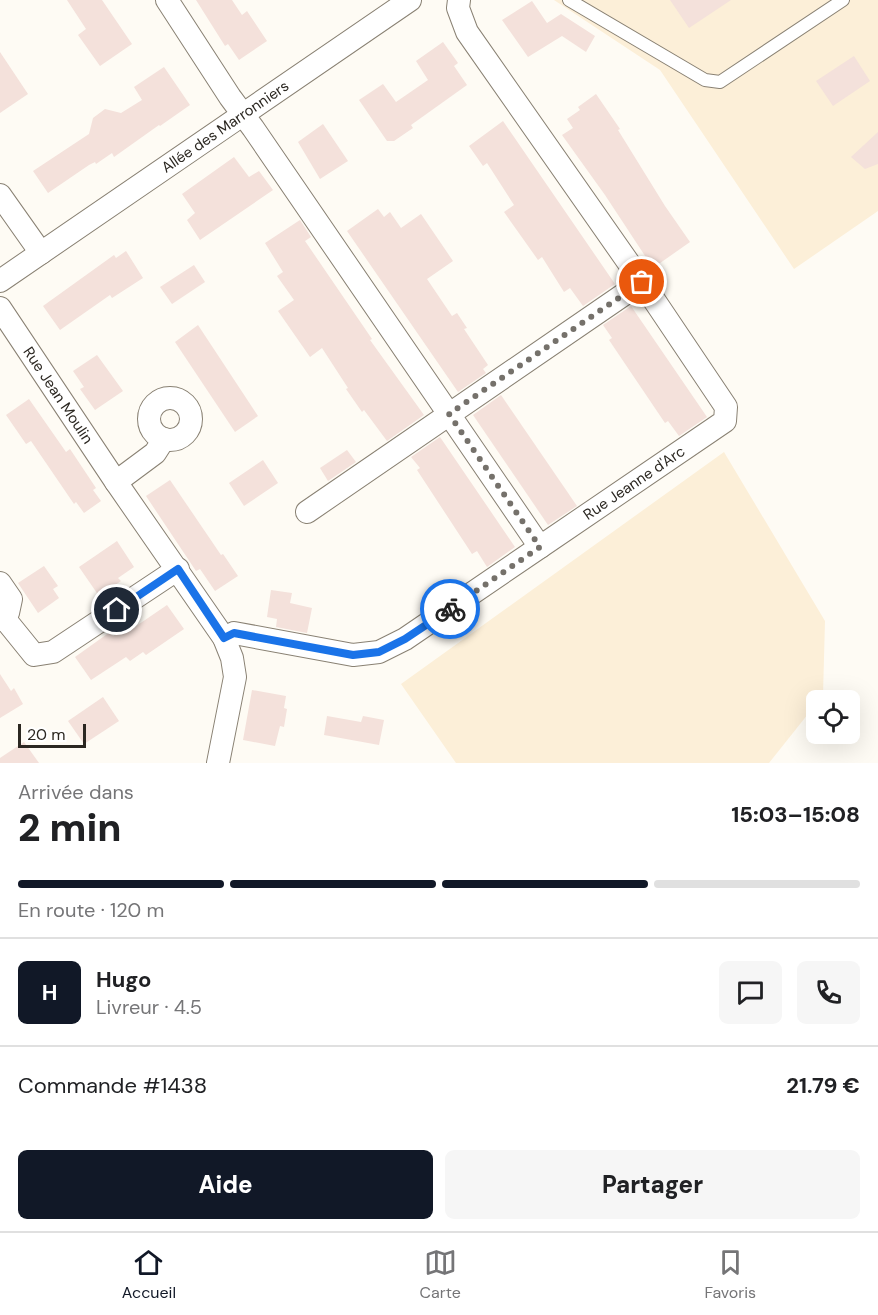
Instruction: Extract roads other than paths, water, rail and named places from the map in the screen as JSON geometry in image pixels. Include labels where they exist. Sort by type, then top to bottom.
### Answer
[{"type":"street","points":[[167,0],[242,115],[540,547],[405,639],[379,652],[353,655],[234,633],[224,638]]},
{"type":"street","name":"Allée des Marronniers","points":[[0,280],[410,0]]},
{"type":"street","name":"Rue Jeanne d'Arc","points":[[459,0],[458,8],[467,32],[642,282],[726,407],[725,421],[540,547]]},
{"type":"street","points":[[0,195],[41,253]]},
{"type":"street","points":[[307,512],[642,282]]},
{"type":"street","name":"Rue Jean Moulin","points":[[0,308],[224,638],[232,658],[235,677],[218,763]]},
{"type":"street","points":[[116,482],[155,453],[164,439]]},
{"type":"street","points":[[0,583],[11,599],[8,613],[2,619],[34,655],[53,652],[178,569]]},
{"type":"lane","points":[[569,0],[705,80],[720,82],[843,0]]}]
